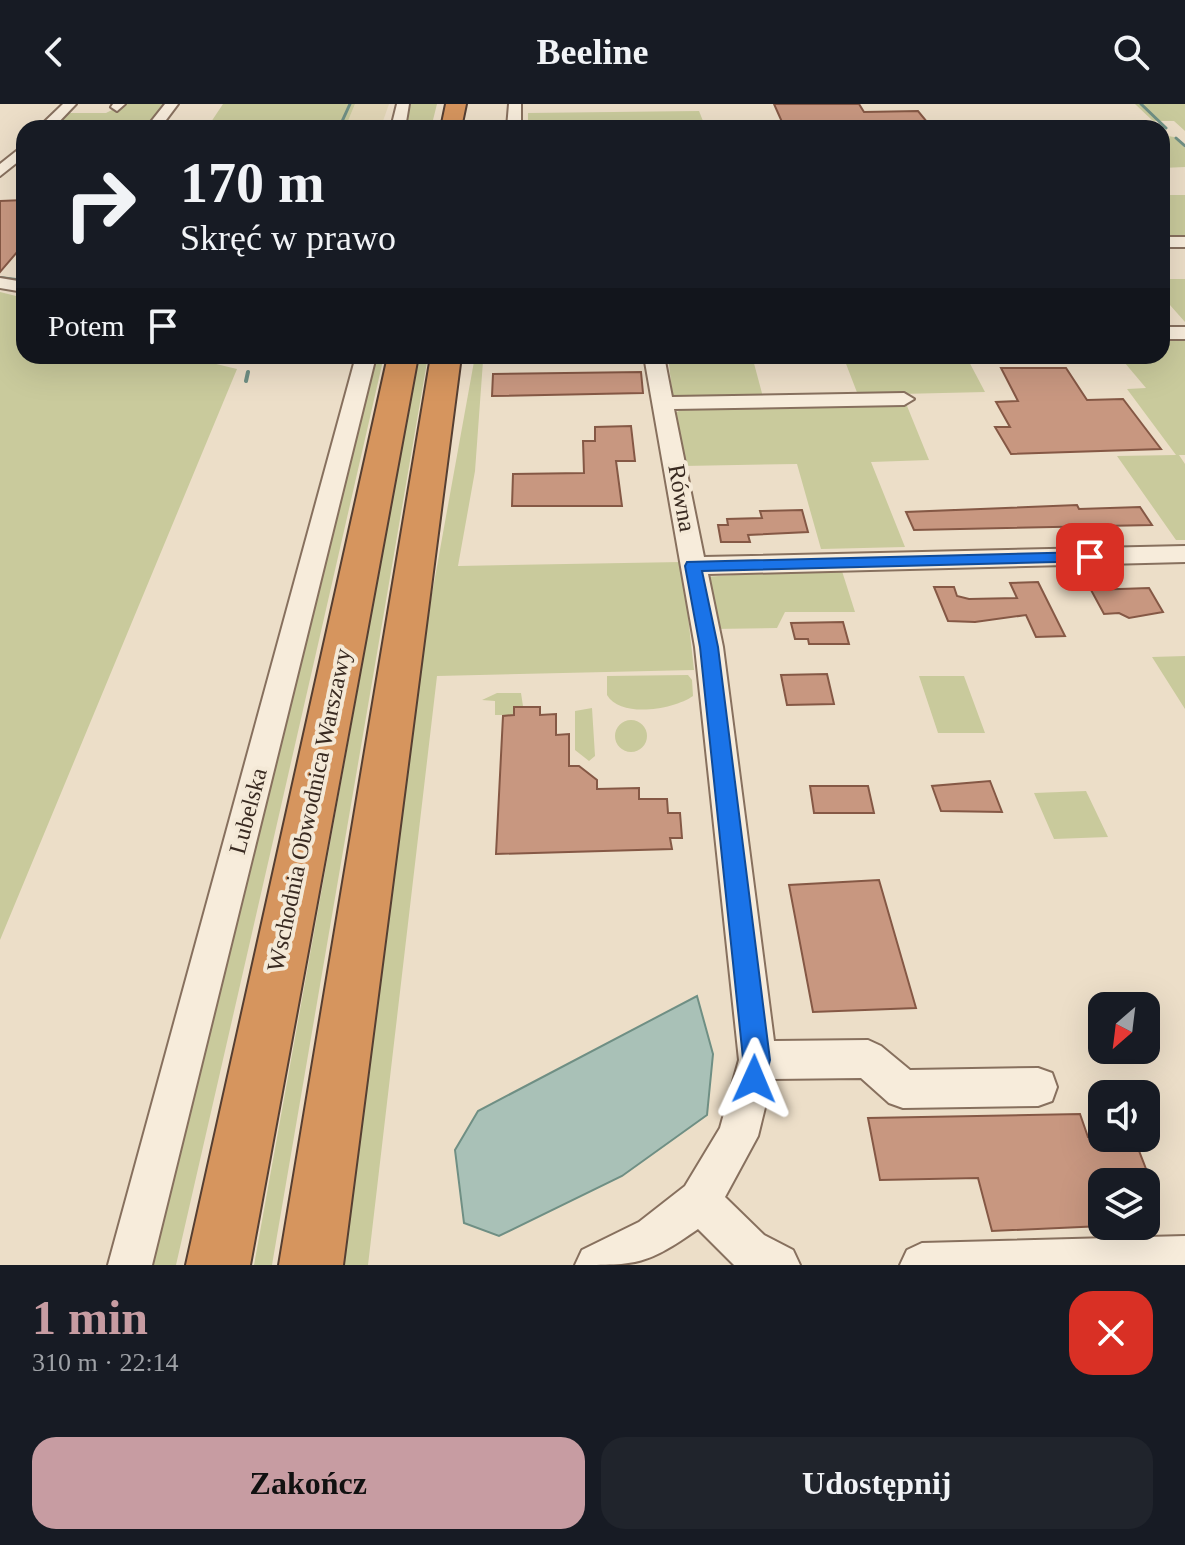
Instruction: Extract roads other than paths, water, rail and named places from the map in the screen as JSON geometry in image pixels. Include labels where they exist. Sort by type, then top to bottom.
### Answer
[{"type":"highway","name":"Wschodnia Obwodnica Warszawy","points":[[218,1265],[401,364]]},
{"type":"highway","points":[[311,1265],[445,364]]},
{"type":"street","points":[[53,120],[70,104]]},
{"type":"street","points":[[159,120],[172,104]]},
{"type":"street","points":[[0,172],[16,157]]},
{"type":"street","name":"Lubelska","points":[[130,1265],[364,364]]},
{"type":"street","name":"Równa","points":[[656,364],[709,647],[758,1060],[738,1136],[700,1201]]},
{"type":"street","points":[[665,403],[904,399]]},
{"type":"street","points":[[693,566],[1185,554]]},
{"type":"street","points":[[758,1060],[868,1059],[903,1089],[1038,1087]]},
{"type":"street","points":[[597,1265],[654,1237],[700,1201],[749,1250],[778,1265]]},
{"type":"street","points":[[922,1265],[1185,1258]]},
{"type":"waterway","points":[[343,120],[350,104]]},
{"type":"waterway","points":[[1141,104],[1158,120]]},
{"type":"waterway","points":[[1176,138],[1185,146]]},
{"type":"waterway","points":[[0,278],[16,280]]},
{"type":"waterway","points":[[246,381],[248,372]]}]
